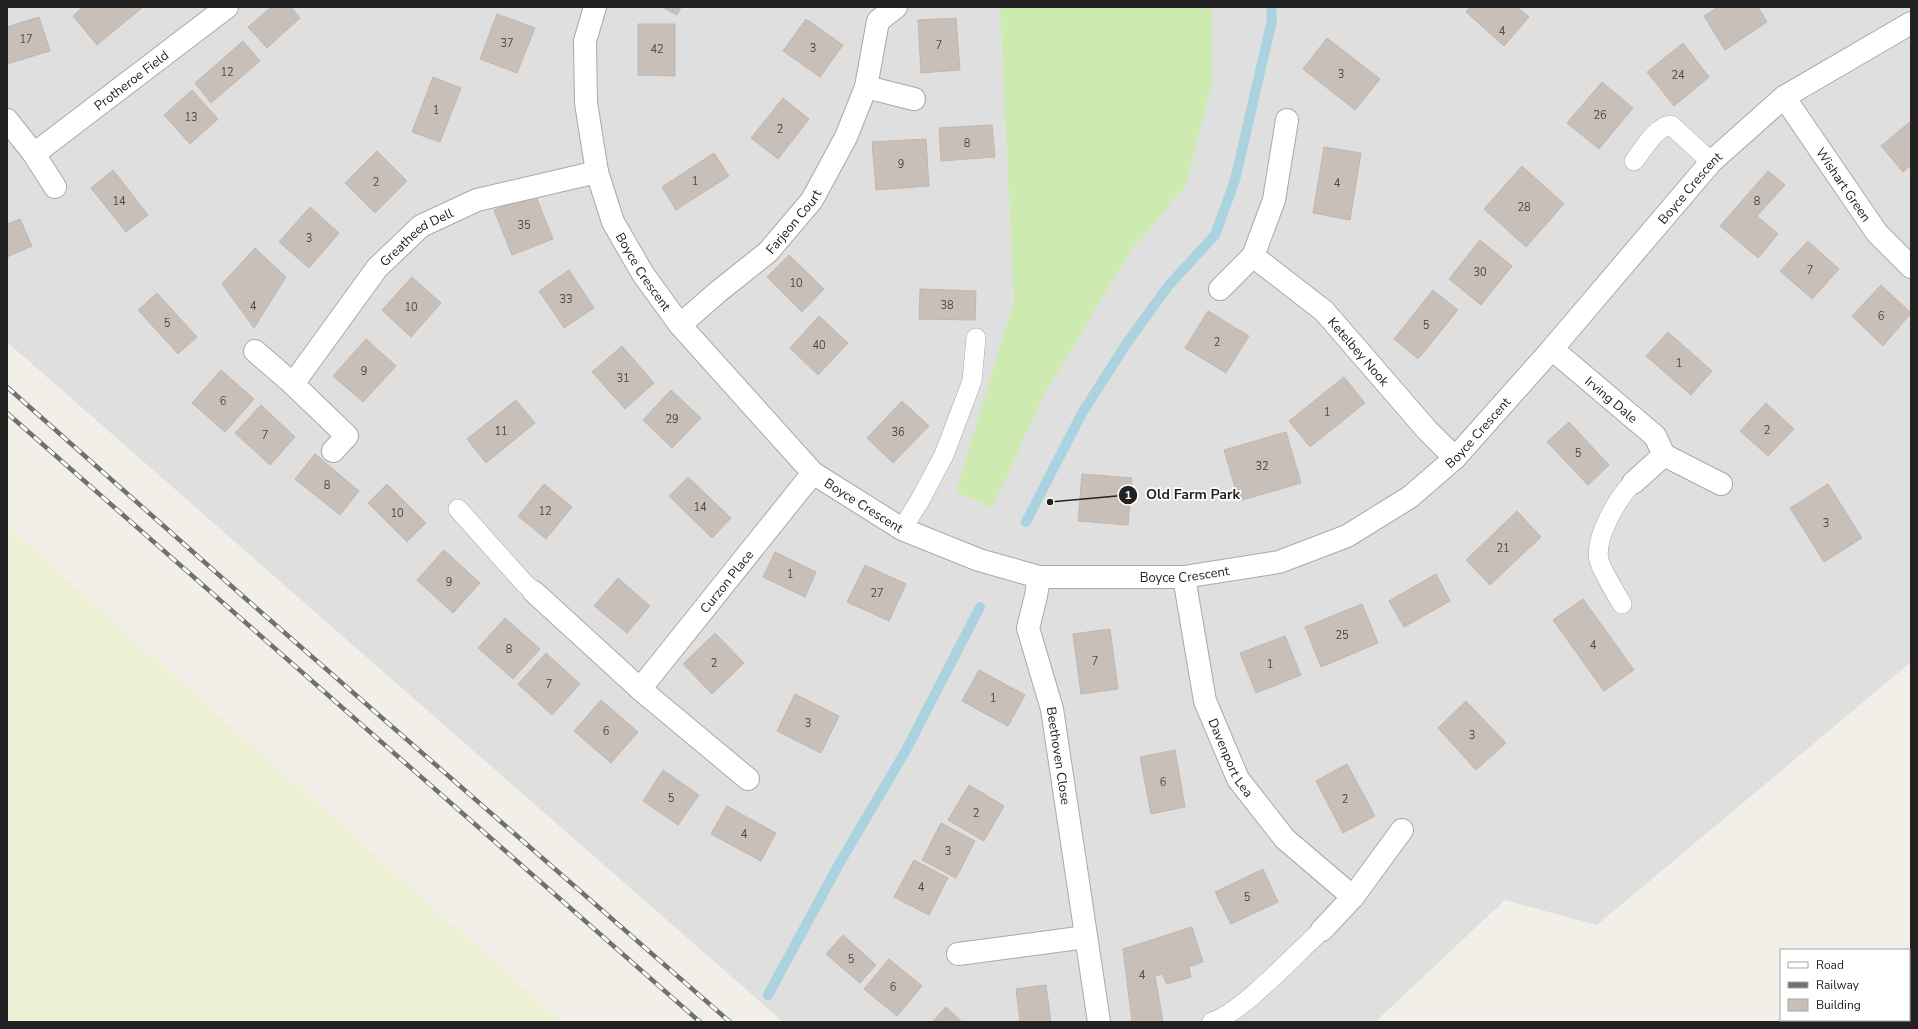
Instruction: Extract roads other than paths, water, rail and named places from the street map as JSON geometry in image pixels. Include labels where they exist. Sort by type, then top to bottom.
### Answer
[{"type":"street","name":"Protheroe Field","points":[[34,154],[227,7]]},
{"type":"street","name":"Boyce Crescent","points":[[595,7],[585,41],[586,103],[597,172],[613,222],[643,274],[680,325],[813,473],[902,529],[979,560],[1039,577],[1184,577],[1279,562],[1347,536],[1410,497],[1455,458],[1552,350],[1710,162],[1784,97],[1911,23]]},
{"type":"street","name":"Farjeon Court","points":[[680,325],[768,252],[812,200],[846,137],[866,88],[878,21],[896,7]]},
{"type":"street","points":[[866,88],[914,99]]},
{"type":"street","name":"Wishart Green","points":[[1784,97],[1877,233],[1911,267]]},
{"type":"street","points":[[7,120],[34,154],[55,187]]},
{"type":"street","points":[[1220,289],[1253,256],[1274,200],[1287,120]]},
{"type":"street","name":"Greatheed Dell","points":[[293,384],[377,268],[422,226],[477,200],[597,172]]},
{"type":"street","name":"Ketelbey Nook","points":[[1253,256],[1324,311],[1426,430],[1455,458]]},
{"type":"street","name":"Irving Dale","points":[[1552,350],[1655,436],[1664,455]]},
{"type":"street","points":[[255,351],[293,384],[347,436],[333,451]]},
{"type":"street","points":[[1633,483],[1664,455],[1721,484]]},
{"type":"street","name":"Curzon Place","points":[[640,689],[813,473]]},
{"type":"street","name":"Beethoven Close","points":[[1039,577],[1028,628],[1052,709],[1099,1022]]},
{"type":"street","name":"Davenport Lea","points":[[1184,577],[1205,701],[1238,779],[1285,839],[1353,897]]},
{"type":"street","points":[[534,592],[640,689],[748,779]]},
{"type":"street","points":[[1322,930],[1353,897],[1402,830]]},
{"type":"street","points":[[958,954],[1086,937]]},
{"type":"lane","points":[[1634,161],[1659,130],[1665,126],[1671,125],[1710,162]]},
{"type":"lane","points":[[902,529],[919,502],[944,455],[972,380],[976,338]]},
{"type":"lane","points":[[1622,604],[1599,560],[1601,535],[1624,492],[1633,483]]},
{"type":"lane","points":[[458,509],[524,584],[534,592]]},
{"type":"lane","points":[[1212,1022],[1221,1019],[1251,996],[1322,930]]},
{"type":"waterway","points":[[1026,522],[1082,413],[1127,343],[1169,285],[1215,235],[1235,180],[1272,20],[1271,7]]},
{"type":"waterway","points":[[768,995],[839,864],[905,752],[980,607]]},
{"type":"railway","points":[[7,387],[246,599],[730,1022]]},
{"type":"railway","points":[[7,413],[700,1022]]},
{"type":"place","name":"Old Farm Park","points":[[1050,502]]}]
